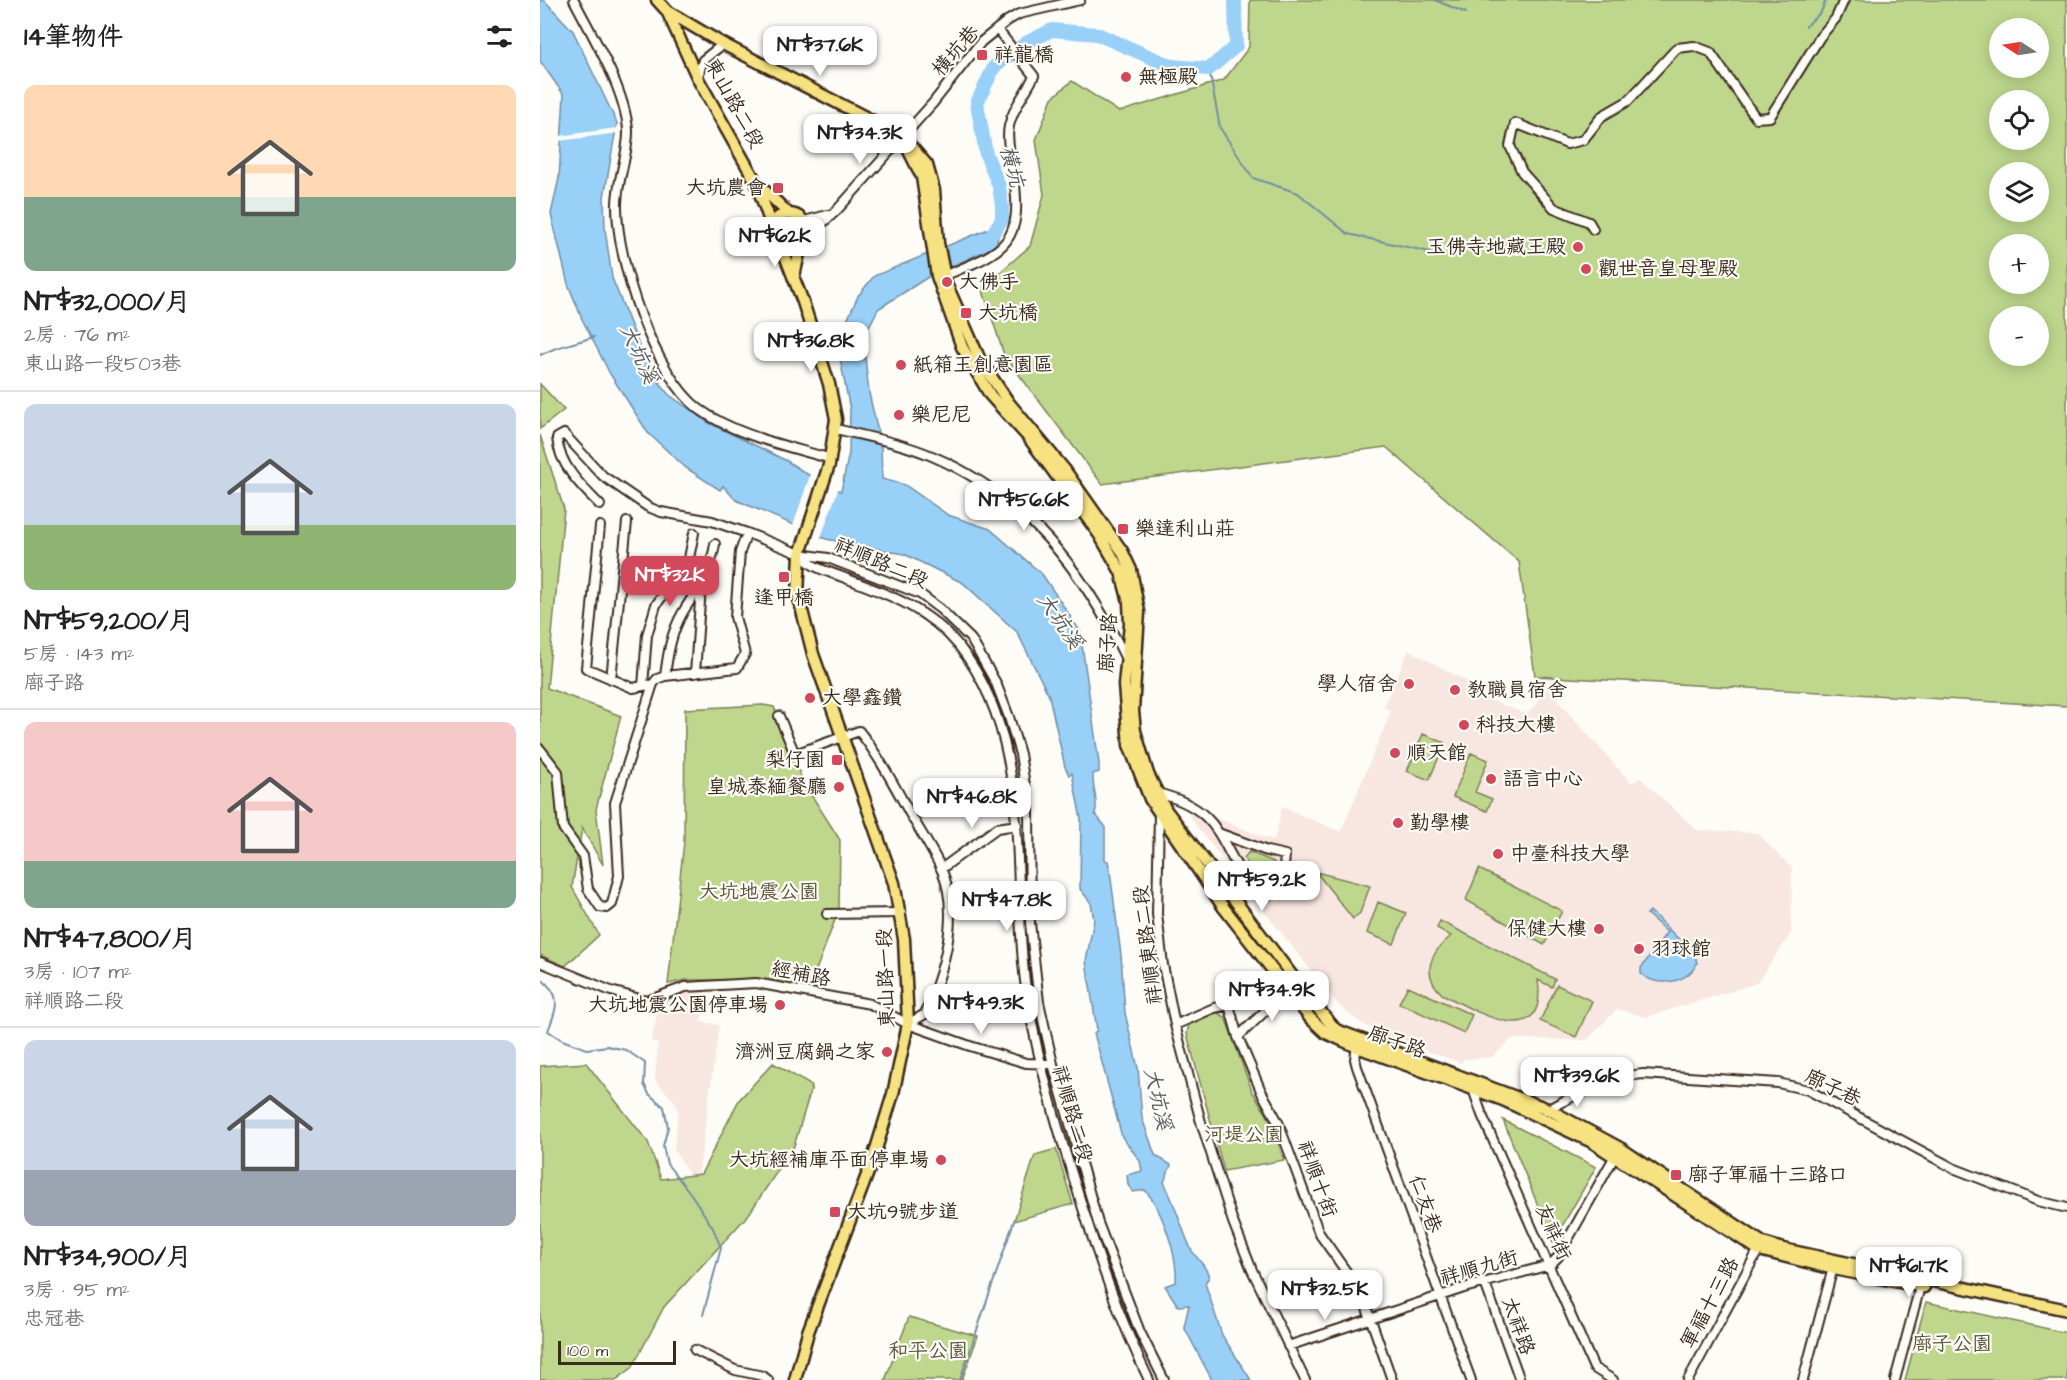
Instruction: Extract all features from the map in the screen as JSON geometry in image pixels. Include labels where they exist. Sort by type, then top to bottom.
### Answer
[{"type":"main road","name":"東山路二段","points":[[657,0],[667,11],[698,79],[756,182],[772,227]]},
{"type":"main road","points":[[667,11],[723,44],[902,136],[922,177],[940,276]]},
{"type":"main road","points":[[756,182],[789,214],[804,221],[803,242],[794,276]]},
{"type":"main road","points":[[789,214],[778,217],[772,227],[772,238],[782,248],[794,276],[830,384],[841,430],[831,459]]},
{"type":"main road","points":[[782,248],[790,250],[803,242]]},
{"type":"main road","name":"廍子路","points":[[940,276],[950,320],[971,365],[990,395],[1029,438],[1099,534],[1121,572],[1129,602],[1130,624],[1124,711],[1129,745],[1162,812],[1224,909],[1287,990],[1326,1032],[1543,1112],[1618,1152],[1761,1246],[1834,1264],[2067,1310]]},
{"type":"main road","name":"廍子路","points":[[940,276],[980,360],[1009,403],[1039,436],[1122,550],[1131,570],[1139,612],[1133,681],[1135,730],[1154,796]]},
{"type":"main road","name":"東山路一段","points":[[795,1380],[808,1332],[830,1278],[883,1126],[903,1055],[908,1024],[901,913],[887,861],[801,613],[797,580],[800,554],[831,459]]},
{"type":"main road","name":"廍子路","points":[[1162,812],[1336,1030],[1358,1042],[1473,1089],[1543,1112]]},
{"type":"main road","name":"廍子路","points":[[1921,1282],[2067,1317]]},
{"type":"street","points":[[574,0],[610,72],[628,130],[616,205],[619,241],[626,270],[660,359],[673,381],[698,408],[729,426],[831,459]]},
{"type":"street","name":"橫坑巷","points":[[803,242],[837,210],[933,103],[970,55],[997,28],[1019,14],[1080,0]]},
{"type":"street","points":[[1593,229],[1589,222],[1554,208],[1522,172],[1510,146],[1515,123],[1567,144],[1583,140],[1602,116],[1628,101],[1677,48],[1694,46],[1710,52],[1756,118],[1765,119],[1770,117],[1820,37],[1836,18],[1844,0]]},
{"type":"street","points":[[940,276],[993,255],[1011,238],[1017,213],[1009,128],[1015,108],[1034,76],[997,28]]},
{"type":"street","points":[[698,79],[703,60],[723,44]]},
{"type":"street","points":[[804,221],[822,218],[837,210]]},
{"type":"street","points":[[841,430],[932,456],[981,482],[1041,531],[1067,559],[1095,599],[1126,660]]},
{"type":"street","points":[[600,505],[576,481],[558,448],[557,438],[564,434],[603,476],[648,507],[662,513],[712,521],[800,554]]},
{"type":"street","points":[[611,679],[627,522]]},
{"type":"street","points":[[600,526],[586,668],[633,688],[653,684]]},
{"type":"street","points":[[643,686],[646,635],[656,605],[689,558],[694,533]]},
{"type":"street","points":[[540,749],[558,772],[563,828],[583,856],[588,890],[600,907],[607,908],[612,904],[619,876],[615,803],[653,684],[657,679],[665,676],[737,668],[745,654],[735,617],[740,552],[747,534]]},
{"type":"street","points":[[665,676],[669,642],[682,614],[702,584],[712,563],[715,544]]},
{"type":"street","name":"祥順路二段","points":[[800,554],[814,567],[914,606],[934,621],[959,646],[984,686],[998,723],[1008,762],[1017,825],[1018,915],[1023,968],[1041,1066],[1093,1243],[1128,1336],[1149,1380]]},
{"type":"street","name":"祥順路二段","points":[[800,554],[828,558],[925,598],[971,639],[996,683],[1020,754],[1029,810],[1030,923],[1039,1002],[1053,1064],[1098,1223],[1140,1332],[1164,1380]]},
{"type":"street","points":[[695,673],[702,584]]},
{"type":"street","points":[[778,716],[795,754],[842,735],[859,731],[868,742],[941,869],[948,893],[950,921],[946,954],[925,1014],[908,1024]]},
{"type":"street","points":[[1154,796],[1183,800],[1210,819],[1254,892],[1263,896],[1279,889],[1283,883],[1285,855],[1267,851],[1221,834]]},
{"type":"street","name":"祥順東路二段","points":[[1162,812],[1157,914],[1163,965],[1175,1025],[1201,1122],[1233,1222],[1252,1270],[1305,1380]]},
{"type":"street","points":[[941,869],[997,828],[1017,825]]},
{"type":"street","points":[[827,914],[901,913]]},
{"type":"street","name":"經補路","points":[[540,962],[611,991],[647,1001],[685,987],[756,982],[870,1004],[908,1024],[1026,1063],[1041,1066],[1053,1064]]},
{"type":"street","points":[[1238,1037],[1287,990]]},
{"type":"street","name":"祥順十街","points":[[1175,1025],[1214,1008],[1229,1005],[1238,1037],[1261,1091],[1278,1122],[1319,1233],[1353,1278],[1362,1294],[1392,1380]]},
{"type":"street","name":"仁友巷","points":[[1358,1042],[1357,1067],[1471,1380]]},
{"type":"street","name":"廍子巷","points":[[1543,1112],[1607,1080],[1628,1075],[1778,1083],[1808,1090],[1953,1168],[2038,1201],[2067,1208]]},
{"type":"street","name":"友祥街","points":[[1473,1089],[1482,1115],[1594,1368],[1613,1380]]},
{"type":"street","points":[[1550,1265],[1558,1257],[1618,1152]]},
{"type":"street","name":"軍福十三路","points":[[1688,1380],[1761,1246]]},
{"type":"street","points":[[1803,1380],[1834,1264]]},
{"type":"street","name":"祥順九街","points":[[1288,1346],[1440,1296],[1550,1265]]},
{"type":"street","points":[[1895,1380],[1921,1282]]},
{"type":"street","name":"太祥路","points":[[1485,1283],[1520,1380]]},
{"type":"street","points":[[694,1350],[735,1370],[763,1376],[768,1380]]},
{"type":"shaded area","name":"中臺科技大學","points":[[1409,650],[1468,682],[1471,692],[1526,714],[1536,705],[1543,684],[1631,783],[1640,778],[1697,830],[1757,833],[1792,868],[1791,933],[1757,983],[1646,1017],[1617,1009],[1587,1040],[1512,1039],[1492,1057],[1464,1059],[1461,1063],[1391,1038],[1364,1025],[1341,1008],[1198,828],[1183,805],[1274,841],[1282,807],[1341,832],[1391,711],[1383,707]]},
{"type":"shaded area","points":[[685,991],[705,992],[701,1022],[719,1025],[698,1178],[692,1178],[674,1150],[678,1112],[675,1102],[655,1080],[658,1043],[651,1041],[658,1010],[668,999]]},
{"type":"green space","points":[[1250,0],[2067,0],[2067,706],[1535,676],[1519,562],[1386,447],[1102,484],[1004,355],[982,288],[1030,246],[1044,195],[1036,140],[1052,98],[1072,81],[1119,112],[1224,80],[1249,47]]},
{"type":"green space","points":[[540,384],[564,410],[540,429]]},
{"type":"green space","points":[[540,435],[564,509],[547,688],[621,716],[596,809],[603,865],[582,828],[572,887],[599,935],[565,966],[540,955]]},
{"type":"green space","name":"大坑地震公園","points":[[763,705],[774,707],[803,782],[840,840],[839,909],[809,989],[758,980],[686,980],[668,984],[684,842],[685,709]]},
{"type":"green space","points":[[1423,734],[1445,743],[1429,780],[1407,771]]},
{"type":"green space","points":[[1471,753],[1488,760],[1475,792],[1492,799],[1487,811],[1453,797]]},
{"type":"green space","points":[[1249,852],[1274,862],[1273,875],[1258,880],[1244,858]]},
{"type":"green space","points":[[1479,869],[1562,911],[1544,945],[1466,900]]},
{"type":"green space","points":[[1316,872],[1370,886],[1360,913],[1353,919]]},
{"type":"green space","points":[[1378,902],[1406,913],[1394,944],[1367,933]]},
{"type":"green space","points":[[1440,921],[1555,979],[1552,987],[1538,980],[1538,1003],[1532,1016],[1520,1022],[1505,1021],[1471,1009],[1442,994],[1435,986],[1430,971],[1438,949],[1451,936],[1437,928]]},
{"type":"green space","points":[[1557,985],[1592,1001],[1576,1037],[1540,1021]]},
{"type":"green space","points":[[1408,986],[1472,1015],[1464,1033],[1399,1003]]},
{"type":"green space","name":"河堤公園","points":[[1216,1012],[1225,1017],[1252,1091],[1269,1118],[1284,1160],[1224,1171],[1187,1034],[1189,1024]]},
{"type":"green space","points":[[586,1063],[648,1142],[661,1179],[701,1174],[739,1100],[773,1063],[812,1086],[794,1146],[749,1214],[664,1307],[632,1368],[616,1380],[540,1380],[540,1066]]},
{"type":"green space","points":[[1503,1120],[1596,1167],[1553,1242]]},
{"type":"green space","points":[[1056,1149],[1073,1204],[1014,1221],[1035,1155]]},
{"type":"green space","name":"廍子公園","points":[[1926,1302],[2067,1333],[2067,1380],[1905,1380]]},
{"type":"green space","name":"和平公園","points":[[909,1317],[978,1336],[962,1380],[885,1380]]},
{"type":"water","name":"大坑溪","points":[[540,0],[544,0],[573,31],[617,123],[604,197],[605,229],[612,278],[640,348],[660,383],[668,394],[709,423],[787,461],[824,485],[841,491],[849,453],[850,410],[837,343],[858,296],[874,276],[993,227],[1002,219],[996,246],[928,277],[878,309],[868,329],[865,357],[869,393],[881,445],[882,479],[905,485],[948,515],[990,529],[1042,574],[1080,631],[1099,763],[1099,772],[1093,774],[1095,814],[1105,826],[1105,860],[1108,861],[1110,871],[1121,955],[1125,1013],[1138,1068],[1142,1118],[1155,1155],[1171,1165],[1164,1182],[1191,1249],[1208,1272],[1209,1277],[1205,1283],[1222,1335],[1251,1380],[1212,1380],[1184,1327],[1189,1305],[1178,1306],[1165,1286],[1176,1282],[1176,1271],[1172,1246],[1163,1221],[1145,1190],[1133,1192],[1128,1185],[1127,1175],[1142,1171],[1140,1161],[1122,1137],[1094,1033],[1097,1030],[1086,961],[1094,920],[1091,903],[1080,889],[1081,819],[1072,773],[1069,775],[1065,767],[1049,696],[1017,632],[963,583],[904,554],[826,539],[736,500],[723,486],[720,490],[686,468],[648,433],[610,374],[582,319],[568,284],[551,214],[559,178],[564,95],[540,61]]},
{"type":"water","points":[[1650,911],[1695,955],[1697,963],[1693,970],[1680,979],[1656,981],[1641,974],[1641,968],[1667,932],[1647,914]]},
{"type":"pier","points":[[617,128],[618,133],[559,141],[559,136]]},
{"type":"pier","name":"逢甲橋","points":[[811,472],[839,487],[820,540],[792,529]]},
{"type":"waterway","name":"橫坑","points":[[993,233],[1002,219],[1002,206],[999,186],[986,154],[977,103],[994,67],[1026,43],[1052,30],[1097,34],[1171,66],[1209,69],[1236,46],[1235,0]]},
{"type":"waterway","points":[[1435,0],[1466,13]]},
{"type":"waterway","points":[[1806,26],[1821,12],[1826,0]]},
{"type":"waterway","points":[[1209,69],[1220,128],[1253,178],[1298,193],[1348,234],[1430,252]]},
{"type":"waterway","points":[[540,355],[594,337]]},
{"type":"waterway","points":[[540,978],[552,990],[556,1002],[548,1031],[562,1040],[587,1049],[607,1046],[626,1050],[645,1063],[644,1084],[649,1094],[664,1107],[668,1127],[663,1146],[667,1164],[691,1194],[713,1228],[721,1248],[703,1315]]},
{"type":"waterway","points":[[960,1380],[1014,1221]]},
{"type":"place","name":"祥龍橋","points":[[982,55]]},
{"type":"place","name":"無極殿","points":[[1126,77]]},
{"type":"place","name":"大坑農會","points":[[778,188]]},
{"type":"place","name":"玉佛寺地藏王殿","points":[[1578,247]]},
{"type":"place","name":"觀世音皇母聖殿","points":[[1586,269]]},
{"type":"place","name":"大佛手","points":[[947,282]]},
{"type":"place","name":"大坑橋","points":[[966,313]]},
{"type":"place","name":"紙箱王創意園區","points":[[901,365]]},
{"type":"place","name":"樂尼尼","points":[[899,415]]},
{"type":"place","name":"樂達利山莊","points":[[1123,529]]},
{"type":"place","name":"逢甲橋","points":[[784,577]]},
{"type":"place","name":"學人宿舍","points":[[1409,684]]},
{"type":"place","name":"教職員宿舍","points":[[1455,690]]},
{"type":"place","name":"大學鑫鑽","points":[[810,698]]},
{"type":"place","name":"科技大樓","points":[[1464,725]]},
{"type":"place","name":"順天館","points":[[1395,753]]},
{"type":"place","name":"梨仔園","points":[[837,760]]},
{"type":"place","name":"語言中心","points":[[1491,779]]},
{"type":"place","name":"皇城泰緬餐廳","points":[[839,787]]},
{"type":"place","name":"勤學樓","points":[[1398,823]]},
{"type":"place","name":"中臺科技大學","points":[[1498,854]]},
{"type":"place","name":"保健大樓","points":[[1599,929]]},
{"type":"place","name":"羽球館","points":[[1639,949]]},
{"type":"place","name":"大坑地震公園停車場","points":[[780,1005]]},
{"type":"place","name":"濟洲豆腐鍋之家","points":[[887,1052]]},
{"type":"place","name":"大坑經補庫平面停車場","points":[[941,1160]]},
{"type":"place","name":"廍子軍福十三路口","points":[[1676,1175]]},
{"type":"place","name":"大坑9號步道","points":[[835,1212]]}]
